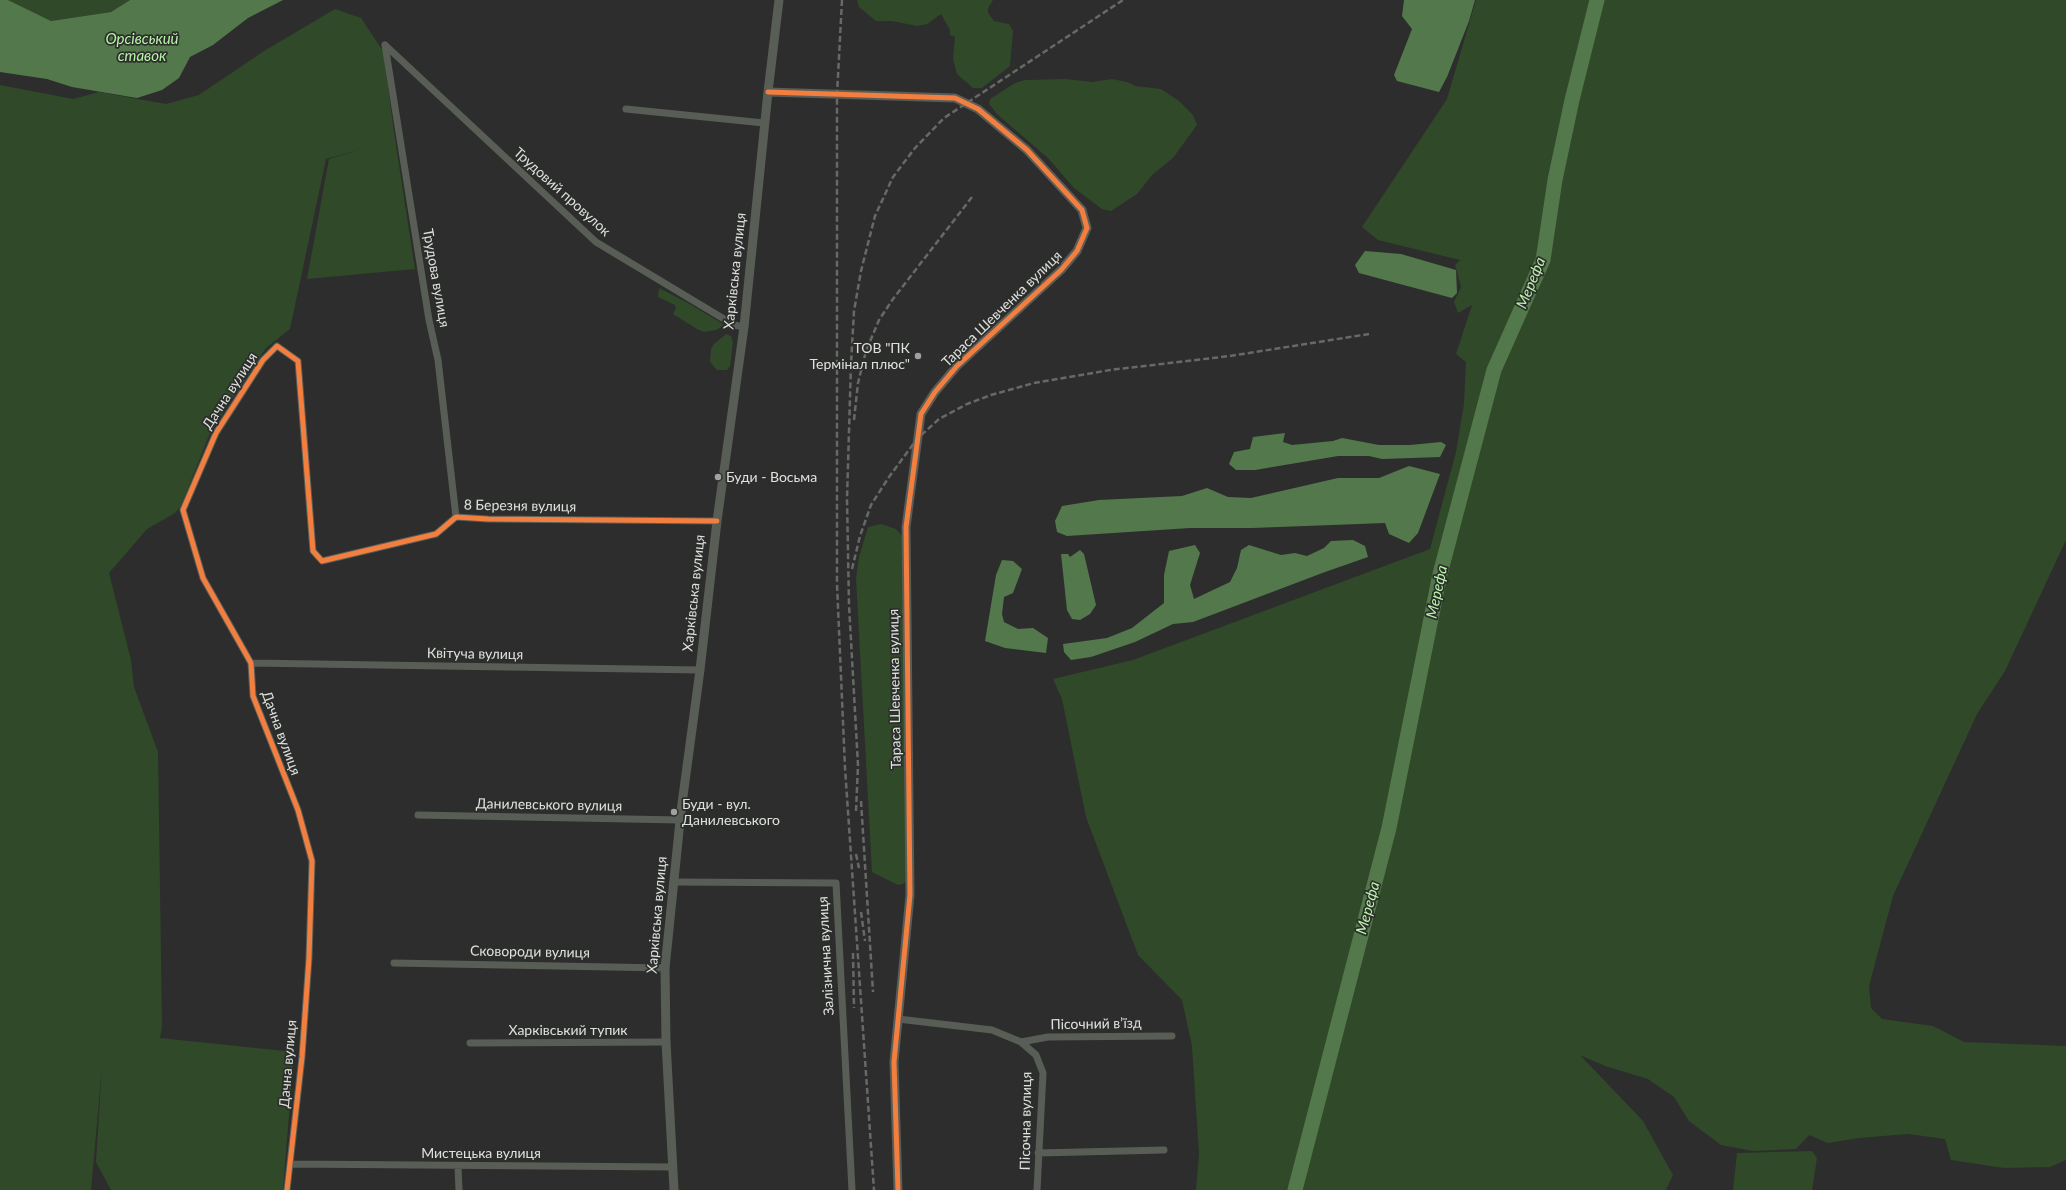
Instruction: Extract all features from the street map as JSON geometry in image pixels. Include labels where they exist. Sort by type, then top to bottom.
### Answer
[{"type":"street","name":"Харківська вулиця","points":[[674,1190],[666,1042],[665,968],[680,820],[700,670],[716,521],[744,327],[764,124],[779,0]]},
{"type":"street","name":"Трудовий провулок","points":[[385,45],[596,242],[734,325],[744,327]]},
{"type":"street","name":"Трудова вулиця","points":[[385,45],[428,313],[438,360],[456,517]]},
{"type":"street","name":"Тараса Шевченка вулиця","points":[[768,92],[955,98],[978,109],[1027,150],[1082,210],[1087,228],[1077,251],[1061,270],[957,366],[935,392],[921,414],[906,526],[910,896],[894,1062],[898,1190]]},
{"type":"street","points":[[626,110],[764,124]]},
{"type":"street","name":"Дачна вулиця","points":[[287,1190],[302,1057],[309,958],[312,861],[298,810],[253,696],[251,663],[203,578],[183,510],[216,433],[263,360],[277,346],[298,361]]},
{"type":"street","name":"8 Березня вулиця","points":[[298,361],[313,551],[322,561],[436,534],[456,517],[488,519],[716,521]]},
{"type":"street","name":"Квітуча вулиця","points":[[251,663],[700,670]]},
{"type":"street","name":"Данилевського вулиця","points":[[418,816],[680,820]]},
{"type":"street","name":"Залізнична вулиця","points":[[673,882],[836,883],[852,1190]]},
{"type":"street","name":"Сковороди вулиця","points":[[394,963],[665,968]]},
{"type":"street","name":"Пісочна вулиця","points":[[898,1019],[992,1030],[1021,1042],[1036,1055],[1043,1073],[1037,1190]]},
{"type":"street","name":"Пісочний в’їзд","points":[[1021,1042],[1048,1037],[1172,1036]]},
{"type":"street","name":"Харківський тупик","points":[[470,1043],[666,1042]]},
{"type":"street","points":[[1038,1154],[1164,1150]]},
{"type":"street","name":"Мистецька вулиця","points":[[290,1164],[673,1167]]},
{"type":"street","points":[[458,1166],[459,1190]]},
{"type":"shaded area","points":[[8,0],[130,0],[111,12],[51,21]]},
{"type":"shaded area","points":[[857,0],[993,0],[988,8],[988,13],[994,21],[1009,24],[1013,31],[1010,66],[982,88],[973,88],[957,74],[953,59],[955,37],[950,35],[950,30],[941,14],[927,24],[917,26],[892,21],[876,21],[859,7]]},
{"type":"shaded area","points":[[1476,0],[2066,0],[2066,540],[2005,671],[1977,714],[1893,896],[1869,986],[1871,1008],[1882,1019],[1933,1026],[1964,1042],[2066,1046],[2066,1160],[2050,1167],[2004,1168],[1951,1160],[1945,1139],[1908,1134],[1859,1138],[1828,1143],[1809,1135],[1796,1149],[1753,1151],[1721,1145],[1689,1121],[1674,1097],[1648,1079],[1605,1066],[1580,1055],[1643,1121],[1673,1175],[1666,1190],[1196,1190],[1199,1154],[1192,1046],[1182,1000],[1138,955],[1086,817],[1062,699],[1053,679],[1133,660],[1430,549],[1456,452],[1464,404],[1466,362],[1456,354],[1472,305],[1458,313],[1454,302],[1461,287],[1455,265],[1460,260],[1378,240],[1362,227],[1447,99]]},
{"type":"shaded area","points":[[335,9],[361,18],[383,51],[415,269],[307,279],[329,159],[362,149],[326,159],[290,329],[266,348],[210,433],[181,506],[175,513],[147,529],[109,573],[131,660],[134,687],[158,752],[162,1026],[160,1038],[294,1052],[283,1190],[111,1190],[96,1162],[102,1067],[91,1190],[0,1190],[0,85],[73,99],[99,92],[166,104],[199,95],[264,51]]},
{"type":"shaded area","points":[[1066,79],[1092,82],[1112,79],[1127,82],[1135,86],[1161,89],[1179,101],[1193,115],[1197,125],[1173,158],[1153,174],[1137,194],[1111,211],[1102,209],[1074,188],[1048,158],[998,115],[989,104],[990,99],[1015,83],[1025,80]]},
{"type":"shaded area","points":[[659,288],[688,303],[723,324],[723,326],[716,330],[704,332],[697,329],[673,314],[676,309],[675,305],[658,297]]},
{"type":"shaded area","points":[[726,334],[731,336],[733,342],[730,366],[727,370],[717,370],[710,362],[711,349],[714,344]]},
{"type":"shaded area","points":[[881,524],[896,529],[903,537],[909,879],[903,884],[898,885],[872,872],[856,578],[859,557],[868,527]]},
{"type":"shaded area","points":[[1812,1151],[1817,1158],[1812,1190],[1733,1190],[1737,1153]]},
{"type":"water","name":"Орсівський ставок","points":[[0,0],[8,0],[51,21],[111,12],[130,0],[283,0],[248,18],[213,45],[190,57],[179,78],[162,90],[137,98],[72,87],[47,79],[0,72]]},
{"type":"water","points":[[1404,0],[1475,0],[1469,21],[1447,77],[1439,92],[1397,81],[1394,75],[1412,29],[1402,16]]},
{"type":"water","points":[[1365,251],[1401,254],[1456,270],[1457,293],[1452,298],[1359,273],[1355,265]]},
{"type":"water","points":[[1285,433],[1283,442],[1292,445],[1333,441],[1342,438],[1379,445],[1410,445],[1441,442],[1446,445],[1440,457],[1382,459],[1369,456],[1338,456],[1255,470],[1236,470],[1229,464],[1234,452],[1250,449],[1253,437]]},
{"type":"water","points":[[1409,466],[1440,474],[1418,533],[1409,543],[1389,534],[1385,523],[1252,528],[1190,528],[1067,536],[1057,532],[1055,521],[1062,506],[1099,500],[1182,496],[1207,488],[1228,497],[1251,498],[1338,478],[1379,478]]},
{"type":"water","points":[[1353,540],[1365,546],[1368,557],[1193,622],[1173,624],[1135,642],[1091,657],[1071,660],[1064,652],[1063,644],[1107,638],[1132,628],[1164,603],[1164,575],[1169,551],[1195,545],[1200,553],[1190,585],[1194,599],[1230,582],[1237,568],[1241,550],[1249,545],[1281,555],[1295,553],[1307,556],[1324,548],[1331,541]]},
{"type":"water","points":[[1080,550],[1084,554],[1096,605],[1090,614],[1080,620],[1072,619],[1067,610],[1061,554],[1068,554],[1070,557]]},
{"type":"water","points":[[1002,560],[1013,561],[1022,569],[1013,593],[1004,597],[1002,614],[1004,622],[1018,629],[1033,628],[1048,638],[1046,653],[1005,648],[985,641],[996,575]]},
{"type":"waterway","name":"Мерефа","points":[[1295,1190],[1389,828],[1440,574],[1494,370],[1543,260],[1555,180],[1572,100],[1597,0]]},
{"type":"railway","points":[[842,0],[837,95],[837,584],[845,768],[874,1190]]},
{"type":"railway","points":[[856,811],[858,765],[849,605],[847,499],[851,364],[854,311],[861,271],[875,216],[893,177],[915,148],[944,118],[1123,0]]},
{"type":"railway","points":[[854,420],[858,383],[866,351],[879,320],[893,299],[972,197]]},
{"type":"railway","points":[[852,569],[860,536],[871,505],[889,477],[917,439],[939,419],[967,404],[991,395],[1034,383],[1110,370],[1230,356],[1369,334]]},
{"type":"railway","points":[[861,801],[873,992]]},
{"type":"railway","points":[[856,854],[859,868]]},
{"type":"railway","points":[[861,912],[865,941]]},
{"type":"railway","points":[[853,953],[854,1008]]},
{"type":"cycle path","points":[[768,92],[955,98],[978,109],[1027,150],[1082,210],[1087,228],[1077,251],[1061,270],[957,366],[935,392],[921,414],[906,527],[910,895],[894,1062],[898,1190]]},
{"type":"cycle path","points":[[287,1190],[302,1057],[309,958],[312,861],[298,810],[253,696],[251,663],[203,578],[183,510],[216,433],[263,360],[277,346],[298,361],[313,551],[322,561],[436,534],[456,517],[488,519],[717,521]]},
{"type":"place","name":"ТОВ \"ПК Термінал плюс\"","points":[[918,356]]},
{"type":"place","name":"Буди - Восьма","points":[[718,477]]},
{"type":"place","name":"Буди - вул. Данилевського","points":[[674,812]]}]
